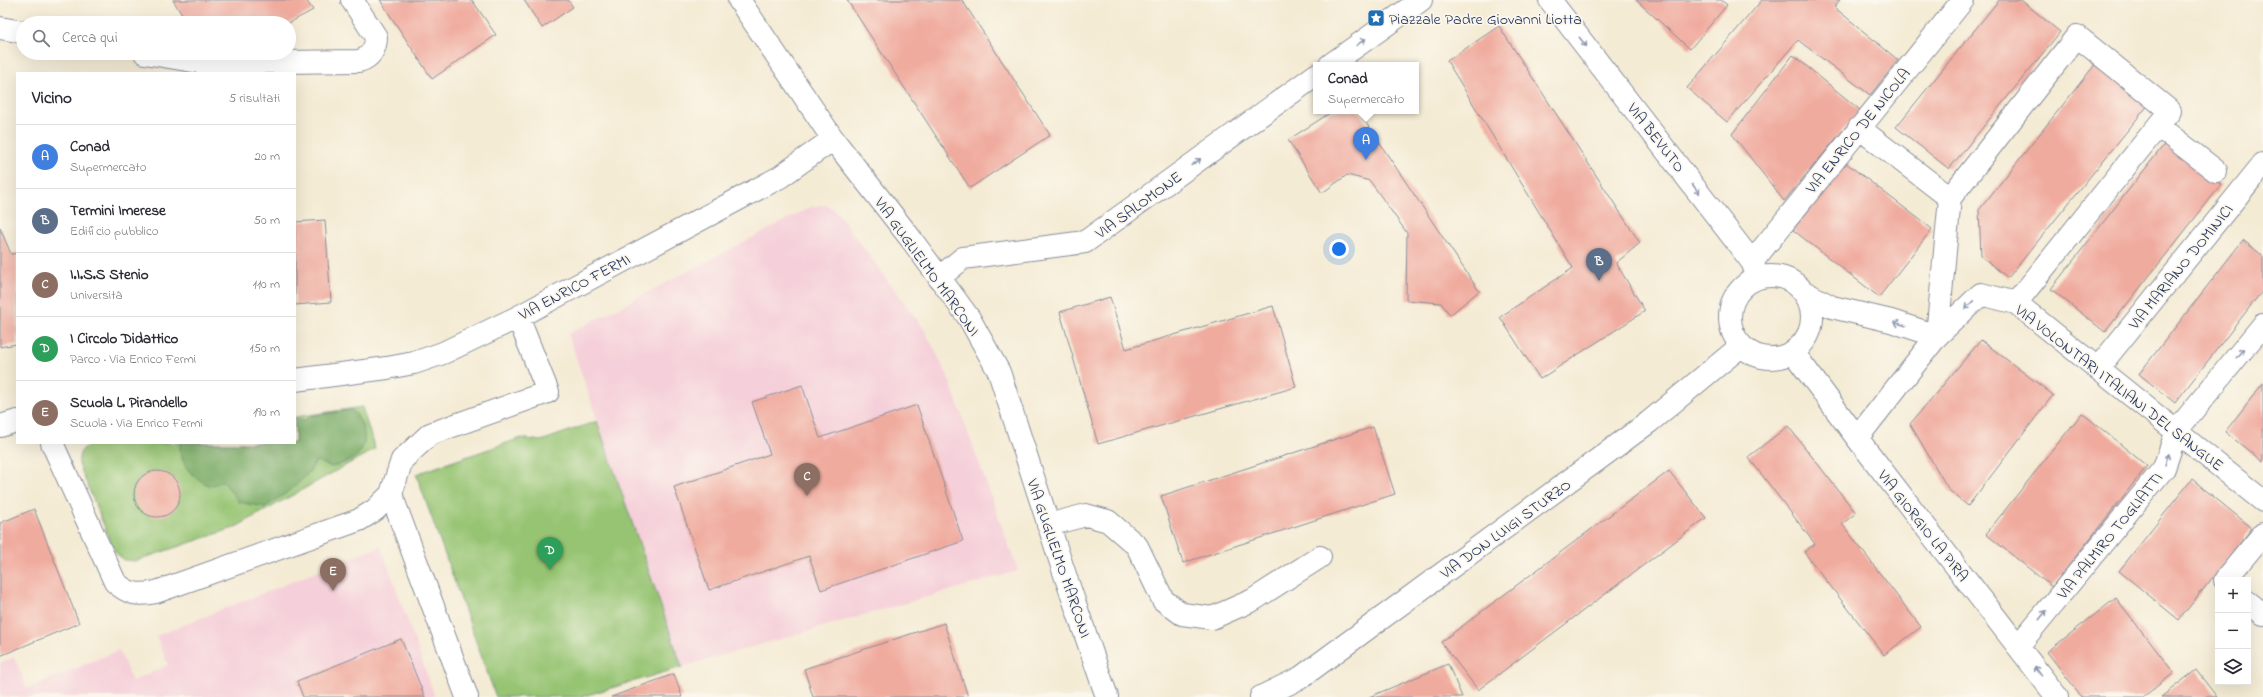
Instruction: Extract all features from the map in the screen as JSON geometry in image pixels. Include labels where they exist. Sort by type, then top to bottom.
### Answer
[{"type":"street","points":[[187,60],[205,63],[358,61],[365,59],[374,50],[376,36],[352,0]]},
{"type":"street","name":"VIA GUGLIELMO MARCONI","points":[[739,0],[834,139],[969,318],[999,372],[1048,525],[1107,697]]},
{"type":"street","points":[[1334,62],[1421,0]]},
{"type":"street","name":"VIA BEVUTO","points":[[1550,0],[1755,270]]},
{"type":"street","name":"VIA ENRICO DE NICOLA","points":[[1755,270],[1858,128],[1963,0]]},
{"type":"street","points":[[0,28],[16,31]]},
{"type":"street","points":[[1857,438],[1937,336],[1950,198],[2077,36],[2170,111],[2016,303]]},
{"type":"street","name":"VIA SALOMONE","points":[[940,278],[963,258],[1085,242],[1313,77]]},
{"type":"street","points":[[2158,126],[2216,171]]},
{"type":"street","points":[[1858,128],[1950,198]]},
{"type":"street","name":"VIA ENRICO FERMI","points":[[296,380],[414,363],[443,353],[518,317],[780,176],[834,139]]},
{"type":"street","name":"VIA MARIANO DOMINICI","points":[[2098,368],[2263,164]]},
{"type":"street","points":[[1804,292],[1810,304],[1811,324],[1803,342],[1793,352],[1780,357],[1766,358],[1752,354],[1741,346],[1733,334],[1730,321],[1730,307],[1736,294],[1755,270],[1784,277],[1804,292],[1832,307],[1891,321],[1937,336]]},
{"type":"street","name":"VIA VOLONTARI ITALIANI DEL SANGUE","points":[[1937,336],[1981,294],[2016,303],[2177,430],[2263,501]]},
{"type":"street","points":[[52,444],[115,582],[123,590],[133,594],[144,595],[156,592],[359,520],[375,510],[390,494],[402,460],[430,434],[548,392],[518,317]]},
{"type":"street","name":"VIA PALMIRO TOGLIATTI","points":[[2019,645],[2164,468],[2177,430],[2263,325]]},
{"type":"street","name":"VIA DON LUIGI STURZO","points":[[1261,697],[1306,674],[1649,422],[1741,346]]},
{"type":"street","name":"VIA GIORGIO LA PIRA","points":[[1793,352],[1857,438],[2019,645],[2057,697]]},
{"type":"street","points":[[0,426],[16,421]]},
{"type":"street","points":[[390,494],[467,697]]},
{"type":"street","points":[[1048,525],[1086,515],[1108,521],[1137,546],[1162,600],[1182,614],[1212,618],[1253,600],[1320,557]]},
{"type":"street","points":[[2227,577],[2263,534]]},
{"type":"street","points":[[2251,604],[2263,614]]},
{"type":"shaded area","points":[[821,205],[829,206],[837,212],[924,329],[947,374],[1018,571],[682,667],[568,334],[811,207]]},
{"type":"shaded area","points":[[381,546],[435,697],[0,697],[0,663],[14,657],[27,689],[119,650],[132,681],[168,665],[156,636]]},
{"type":"green space","points":[[362,407],[375,449],[234,528],[135,561],[124,560],[115,552],[79,465],[80,453],[87,446],[97,444],[296,444],[296,417]]},
{"type":"green space","points":[[352,410],[360,421],[364,433],[363,446],[355,457],[332,467],[316,461],[300,481],[265,507],[239,502],[223,481],[210,486],[192,474],[184,464],[180,444],[296,444],[296,419],[304,421],[310,416]]},
{"type":"green space","points":[[597,421],[682,667],[581,697],[496,697],[416,474],[521,438],[541,441]]},
{"type":"building","points":[[173,0],[306,0],[313,10],[296,19],[296,16],[183,16]]},
{"type":"building","points":[[380,0],[472,0],[496,35],[432,79]]},
{"type":"building","points":[[524,0],[568,0],[573,7],[542,28]]},
{"type":"building","points":[[847,0],[962,0],[1050,135],[970,188]]},
{"type":"building","points":[[1636,0],[1721,0],[1727,5],[1690,49]]},
{"type":"building","points":[[1762,0],[1840,0],[1834,7],[1898,60],[1870,95],[1798,40],[1727,122],[1687,88]]},
{"type":"building","points":[[1999,0],[2021,0],[2060,32],[1949,169],[1896,127]]},
{"type":"building","points":[[1499,26],[1640,243],[1616,263],[1645,311],[1540,379],[1500,317],[1573,268],[1447,61]]},
{"type":"building","points":[[1793,55],[1860,110],[1784,201],[1732,134]]},
{"type":"building","points":[[2097,62],[2149,104],[2008,278],[1981,256],[1979,210]]},
{"type":"building","points":[[1328,114],[1360,114],[1479,291],[1450,315],[1441,303],[1406,300],[1407,233],[1370,181],[1347,175],[1322,193],[1288,140]]},
{"type":"building","points":[[2167,141],[2221,185],[2105,332],[2051,289]]},
{"type":"building","points":[[1846,163],[1932,229],[1879,297],[1793,230]]},
{"type":"building","points":[[325,220],[331,302],[296,305],[296,222]]},
{"type":"building","points":[[0,228],[11,254],[16,253],[16,344],[0,347]]},
{"type":"building","points":[[2243,240],[2263,256],[2263,290],[2175,403],[2139,374]]},
{"type":"building","points":[[1110,297],[1126,349],[1273,306],[1296,387],[1098,444],[1060,312]]},
{"type":"building","points":[[1981,340],[2053,395],[1968,506],[1949,490],[1910,424]]},
{"type":"building","points":[[2263,383],[2263,462],[2225,432]]},
{"type":"building","points":[[802,385],[820,438],[917,405],[963,541],[821,590],[809,556],[709,590],[674,487],[770,454],[752,402]]},
{"type":"building","points":[[2082,413],[2147,466],[2052,587],[1986,534]]},
{"type":"building","points":[[1788,426],[1856,513],[1842,524],[1921,627],[1884,655],[1804,552],[1815,544],[1748,457]]},
{"type":"building","points":[[1373,427],[1395,494],[1183,563],[1161,496]]},
{"type":"building","points":[[152,471],[162,471],[170,475],[176,481],[180,489],[180,499],[176,507],[170,513],[162,517],[152,517],[144,513],[138,507],[134,499],[134,489],[138,481],[144,475]]},
{"type":"building","points":[[1669,471],[1706,518],[1478,690],[1441,642]]},
{"type":"building","points":[[2192,479],[2252,528],[2179,620],[2119,571]]},
{"type":"building","points":[[34,509],[79,623],[0,656],[0,523]]},
{"type":"building","points":[[2116,598],[2174,673],[2143,697],[2082,697],[2047,652]]},
{"type":"building","points":[[944,623],[968,697],[813,697],[804,669]]},
{"type":"building","points":[[401,639],[425,697],[303,697],[297,681]]},
{"type":"building","points":[[1448,664],[1462,697],[1369,697]]},
{"type":"building","points":[[2196,670],[2217,697],[2161,697]]},
{"type":"building","points":[[674,674],[682,697],[611,697]]},
{"type":"place","name":"Piazzale Padre Giovanni Liotta","points":[[1376,18]]},
{"type":"place","name":"Conad","points":[[1366,160]]},
{"type":"place","name":"Termini Imerese","points":[[1599,281]]},
{"type":"place","name":"I.I.S.S Stenio","points":[[807,496]]},
{"type":"place","name":"I Circolo Didattico","points":[[550,570]]},
{"type":"place","name":"Scuola L. Pirandello","points":[[333,591]]}]
